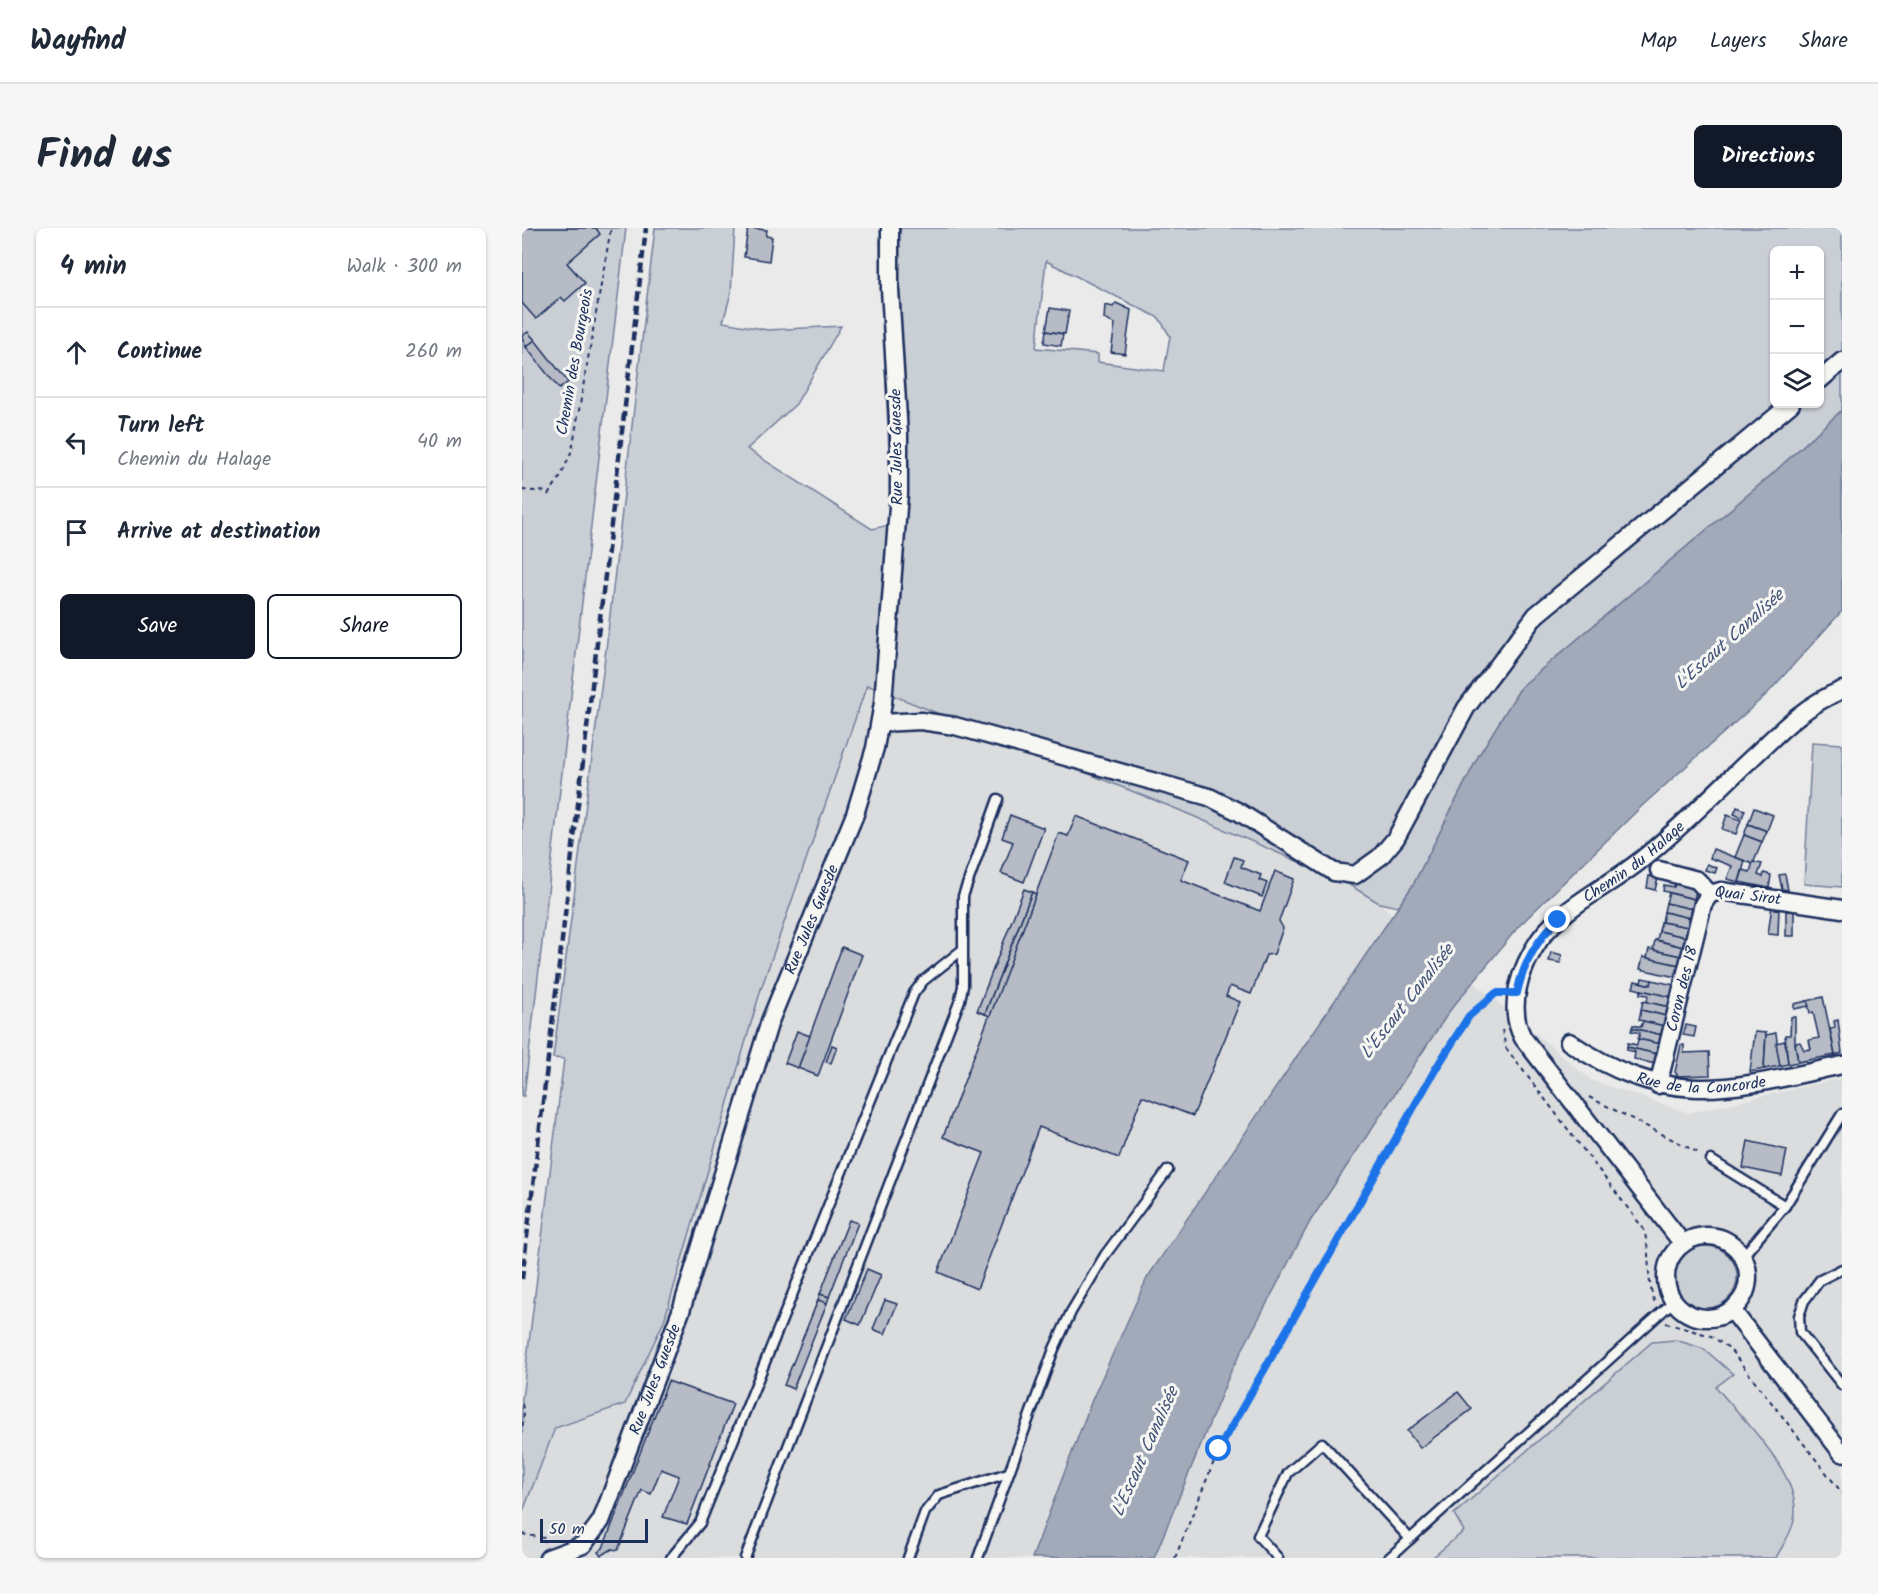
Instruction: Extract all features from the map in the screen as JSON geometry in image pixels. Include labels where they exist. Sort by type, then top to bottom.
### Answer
[{"type":"street","name":"Rue Jules Guesde","points":[[546,1553],[579,1553],[601,1521],[672,1337],[755,1064],[777,1003],[860,801],[880,723],[896,560],[899,435],[890,289],[890,228]]},
{"type":"street","points":[[1824,377],[1842,361]]},
{"type":"street","points":[[880,723],[921,721],[956,726],[1195,792],[1239,812],[1334,872],[1344,876],[1355,875],[1380,857],[1396,838],[1466,708],[1536,615],[1786,408]]},
{"type":"street","name":"Chemin du Halage","points":[[1683,1244],[1528,1045],[1517,1023],[1517,993],[1530,956],[1550,927],[1649,853],[1799,714],[1842,690]]},
{"type":"street","name":"Quai Sirot","points":[[1659,870],[1697,880],[1710,894],[1721,891],[1842,909]]},
{"type":"street","name":"Coron des 18","points":[[1658,1085],[1703,904],[1710,894]]},
{"type":"street","name":"Rue de la Concorde","points":[[1569,1042],[1610,1068],[1658,1085],[1690,1089],[1727,1089],[1842,1065]]},
{"type":"street","points":[[1698,1237],[1716,1237],[1731,1244],[1743,1256],[1748,1272],[1747,1288],[1743,1298],[1731,1310],[1716,1317],[1704,1317],[1687,1312],[1674,1301],[1667,1285],[1666,1274],[1671,1257],[1683,1244],[1698,1237]]},
{"type":"street","points":[[1731,1310],[1842,1453]]},
{"type":"lane","points":[[745,1558],[960,1000],[964,890],[998,799]]},
{"type":"lane","points":[[671,1558],[700,1523],[914,993],[923,981],[962,950]]},
{"type":"lane","points":[[1743,1256],[1785,1206],[1842,1114]]},
{"type":"lane","points":[[1711,1160],[1785,1206]]},
{"type":"lane","points":[[978,1558],[1054,1349],[1082,1291],[1168,1170]]},
{"type":"lane","points":[[1842,1269],[1820,1280],[1804,1301],[1799,1316],[1800,1332],[1842,1385]]},
{"type":"lane","points":[[1389,1558],[1674,1301]]},
{"type":"lane","points":[[1278,1558],[1258,1536],[1288,1473],[1322,1443],[1410,1539]]},
{"type":"lane","points":[[908,1558],[933,1500],[945,1492],[1008,1473]]},
{"type":"path","name":"Chemin des Bourgeois","points":[[522,490],[549,494],[566,467],[572,450],[611,228]]},
{"type":"path","points":[[1175,1558],[1219,1449],[1435,1070],[1469,1016],[1496,993],[1517,993]]},
{"type":"path","points":[[1503,1023],[1506,1048],[1643,1228],[1648,1242],[1648,1272],[1653,1299],[1668,1326],[1694,1330],[1729,1348],[1842,1493]]},
{"type":"path","points":[[1588,1096],[1711,1160]]},
{"type":"path","points":[[522,1404],[525,1413],[522,1431]]},
{"type":"path","points":[[522,1534],[544,1538],[546,1553]]},
{"type":"shaded area","points":[[522,228],[626,228],[524,1096],[522,1096]]},
{"type":"shaded area","points":[[655,228],[735,228],[731,293],[723,322],[768,330],[841,326],[796,404],[747,449],[872,529],[889,525],[890,477],[880,241],[898,240],[901,228],[1842,228],[1842,410],[1770,476],[1521,687],[1479,755],[1413,885],[1398,907],[1379,903],[1343,881],[1179,810],[867,685],[761,989],[664,1321],[625,1404],[555,1428],[522,1514],[522,1399],[564,1059],[553,1058],[606,649]],"holes":[[[1046,261],[1159,318],[1170,336],[1164,371],[1098,362],[1098,354],[1036,348]]]},
{"type":"shaded area","points":[[867,685],[1179,810],[1343,881],[1379,903],[1591,1080],[1689,1113],[1842,1078],[1842,1558],[522,1558],[522,1514],[555,1428],[625,1404],[761,989]]},
{"type":"shaded area","points":[[1812,742],[1842,744],[1842,887],[1804,884]]},
{"type":"shaded area","points":[[1700,1246],[1712,1246],[1728,1255],[1735,1265],[1737,1277],[1735,1289],[1728,1299],[1712,1308],[1700,1308],[1689,1303],[1680,1294],[1675,1283],[1675,1271],[1680,1260],[1689,1251]]},
{"type":"shaded area","points":[[1676,1340],[1704,1349],[1733,1374],[1716,1387],[1768,1449],[1790,1485],[1795,1503],[1794,1520],[1789,1535],[1776,1558],[1432,1558],[1464,1531],[1454,1514],[1652,1342]]},
{"type":"water","name":"L'Escaut Canalisée","points":[[1842,410],[1842,611],[1768,693],[1643,805],[1519,926],[1451,1009],[1311,1220],[1231,1371],[1154,1558],[1032,1558],[1092,1400],[1147,1278],[1413,885],[1479,755],[1521,687],[1770,476]]},
{"type":"building","points":[[522,228],[596,228],[600,234],[567,263],[585,283],[565,301],[561,297],[536,319],[522,303]]},
{"type":"building","points":[[748,228],[767,230],[766,236],[772,237],[769,261],[744,257]]},
{"type":"building","points":[[1116,303],[1131,310],[1125,354],[1111,352],[1115,324],[1104,319],[1105,305],[1113,307]]},
{"type":"building","points":[[1050,308],[1069,311],[1065,334],[1046,331]]},
{"type":"building","points":[[1046,331],[1063,334],[1061,346],[1044,343]]},
{"type":"building","points":[[528,332],[535,340],[526,347],[522,336]]},
{"type":"building","points":[[535,340],[568,382],[559,389],[526,347]]},
{"type":"building","points":[[1737,807],[1745,810],[1742,818],[1734,814]]},
{"type":"building","points":[[1754,808],[1773,815],[1767,831],[1748,824]]},
{"type":"building","points":[[1010,815],[1044,828],[1024,882],[1001,873],[1013,842],[1002,838]]},
{"type":"building","points":[[1727,815],[1741,820],[1736,834],[1722,829]]},
{"type":"building","points":[[1076,816],[1189,860],[1181,880],[1260,911],[1275,871],[1294,879],[1279,921],[1283,928],[1274,954],[1266,955],[1251,994],[1230,986],[1226,996],[1240,1002],[1193,1116],[1142,1096],[1119,1158],[1039,1127],[977,1289],[938,1272],[984,1153],[943,1137],[1059,833],[1068,836]]},
{"type":"building","points":[[1748,824],[1767,831],[1762,842],[1744,835]]},
{"type":"building","points":[[1744,835],[1762,842],[1753,864],[1735,857]]},
{"type":"building","points":[[1713,849],[1745,861],[1739,882],[1727,879],[1732,866],[1710,858]]},
{"type":"building","points":[[1234,857],[1243,860],[1241,867],[1261,875],[1259,880],[1267,883],[1262,897],[1225,882]]},
{"type":"building","points":[[1753,862],[1762,864],[1758,875],[1763,877],[1764,873],[1771,875],[1769,888],[1739,882],[1743,870],[1750,872]]},
{"type":"building","points":[[1707,864],[1717,868],[1715,873],[1705,870]]},
{"type":"building","points":[[1785,874],[1788,890],[1782,889],[1779,875]]},
{"type":"building","points":[[1649,876],[1658,878],[1655,890],[1647,888]]},
{"type":"building","points":[[1675,882],[1697,887],[1694,899],[1663,891],[1664,885],[1674,887]]},
{"type":"building","points":[[1024,889],[1032,892],[985,1014],[977,1011]]},
{"type":"building","points":[[1032,892],[1036,894],[990,1016],[985,1014]]},
{"type":"building","points":[[1669,893],[1694,899],[1692,909],[1666,903]]},
{"type":"building","points":[[1666,903],[1692,909],[1690,918],[1664,912]]},
{"type":"building","points":[[1772,906],[1779,908],[1778,935],[1768,934]]},
{"type":"building","points":[[1786,911],[1794,911],[1794,936],[1786,936]]},
{"type":"building","points":[[1664,912],[1690,918],[1688,927],[1662,922]]},
{"type":"building","points":[[1661,922],[1688,927],[1685,937],[1659,931]]},
{"type":"building","points":[[1659,931],[1685,937],[1683,947],[1657,940]]},
{"type":"building","points":[[1655,940],[1683,947],[1681,956],[1653,950]]},
{"type":"building","points":[[842,947],[862,955],[818,1076],[798,1068]]},
{"type":"building","points":[[1649,949],[1681,956],[1679,965],[1647,958]]},
{"type":"building","points":[[1551,952],[1562,955],[1560,963],[1549,961]]},
{"type":"building","points":[[1643,957],[1679,965],[1676,977],[1640,969]]},
{"type":"building","points":[[1642,978],[1652,980],[1651,985],[1641,983]]},
{"type":"building","points":[[1652,980],[1674,985],[1671,997],[1633,988],[1635,981],[1651,985]]},
{"type":"building","points":[[1641,990],[1671,997],[1669,1007],[1647,1002],[1648,995],[1640,994]]},
{"type":"building","points":[[1823,997],[1835,1055],[1798,1062],[1795,1043],[1800,1042],[1804,1050],[1811,1049],[1809,1040],[1819,1038],[1813,1012],[1810,1013],[1807,1001]]},
{"type":"building","points":[[1643,1001],[1669,1007],[1666,1016],[1641,1010]]},
{"type":"building","points":[[1807,1001],[1809,1006],[1794,1009],[1794,1004]]},
{"type":"building","points":[[1641,1010],[1666,1016],[1664,1026],[1639,1020]]},
{"type":"building","points":[[1791,1017],[1795,1017],[1798,1062],[1788,1064],[1785,1035],[1790,1035]]},
{"type":"building","points":[[1838,1020],[1842,1053],[1835,1055],[1830,1029],[1835,1028],[1834,1021]]},
{"type":"building","points":[[1643,1021],[1664,1026],[1662,1035],[1632,1028],[1633,1025],[1641,1027]]},
{"type":"building","points":[[1686,1025],[1696,1027],[1694,1037],[1683,1035]]},
{"type":"building","points":[[1632,1028],[1662,1035],[1660,1044],[1638,1039],[1640,1033],[1631,1031]]},
{"type":"building","points":[[797,1031],[810,1036],[798,1068],[785,1063]]},
{"type":"building","points":[[1755,1032],[1766,1033],[1764,1069],[1750,1072]]},
{"type":"building","points":[[1776,1033],[1780,1066],[1764,1069],[1766,1035]]},
{"type":"building","points":[[1638,1039],[1660,1044],[1657,1054],[1627,1047],[1628,1043],[1637,1045]]},
{"type":"building","points":[[1785,1041],[1788,1064],[1780,1066],[1776,1043]]},
{"type":"building","points":[[832,1045],[837,1047],[831,1063],[826,1062]]},
{"type":"building","points":[[1681,1045],[1684,1045],[1684,1053],[1709,1052],[1710,1075],[1678,1076],[1675,1072]]},
{"type":"building","points":[[1627,1047],[1657,1054],[1655,1064],[1634,1059],[1635,1052],[1627,1050]]},
{"type":"building","points":[[1748,1141],[1787,1150],[1782,1176],[1743,1168]]},
{"type":"building","points":[[849,1220],[858,1223],[829,1297],[820,1294]]},
{"type":"building","points":[[867,1269],[881,1275],[860,1325],[846,1319]]},
{"type":"building","points":[[820,1294],[829,1297],[827,1303],[818,1300]]},
{"type":"building","points":[[818,1300],[827,1303],[793,1389],[784,1385]]},
{"type":"building","points":[[885,1300],[897,1304],[885,1334],[873,1329]]},
{"type":"building","points":[[668,1381],[733,1404],[687,1524],[663,1517],[679,1476],[661,1469],[651,1494],[642,1490],[618,1550],[612,1549],[601,1556],[598,1552],[603,1548]]},
{"type":"building","points":[[1458,1392],[1472,1409],[1420,1448],[1407,1431]]},
{"type":"railway","points":[[522,1279],[646,228]]},
{"type":"route","points":[[1219,1449],[1435,1070],[1469,1016],[1496,993],[1517,993],[1521,974],[1530,956],[1539,941],[1558,920]]}]
